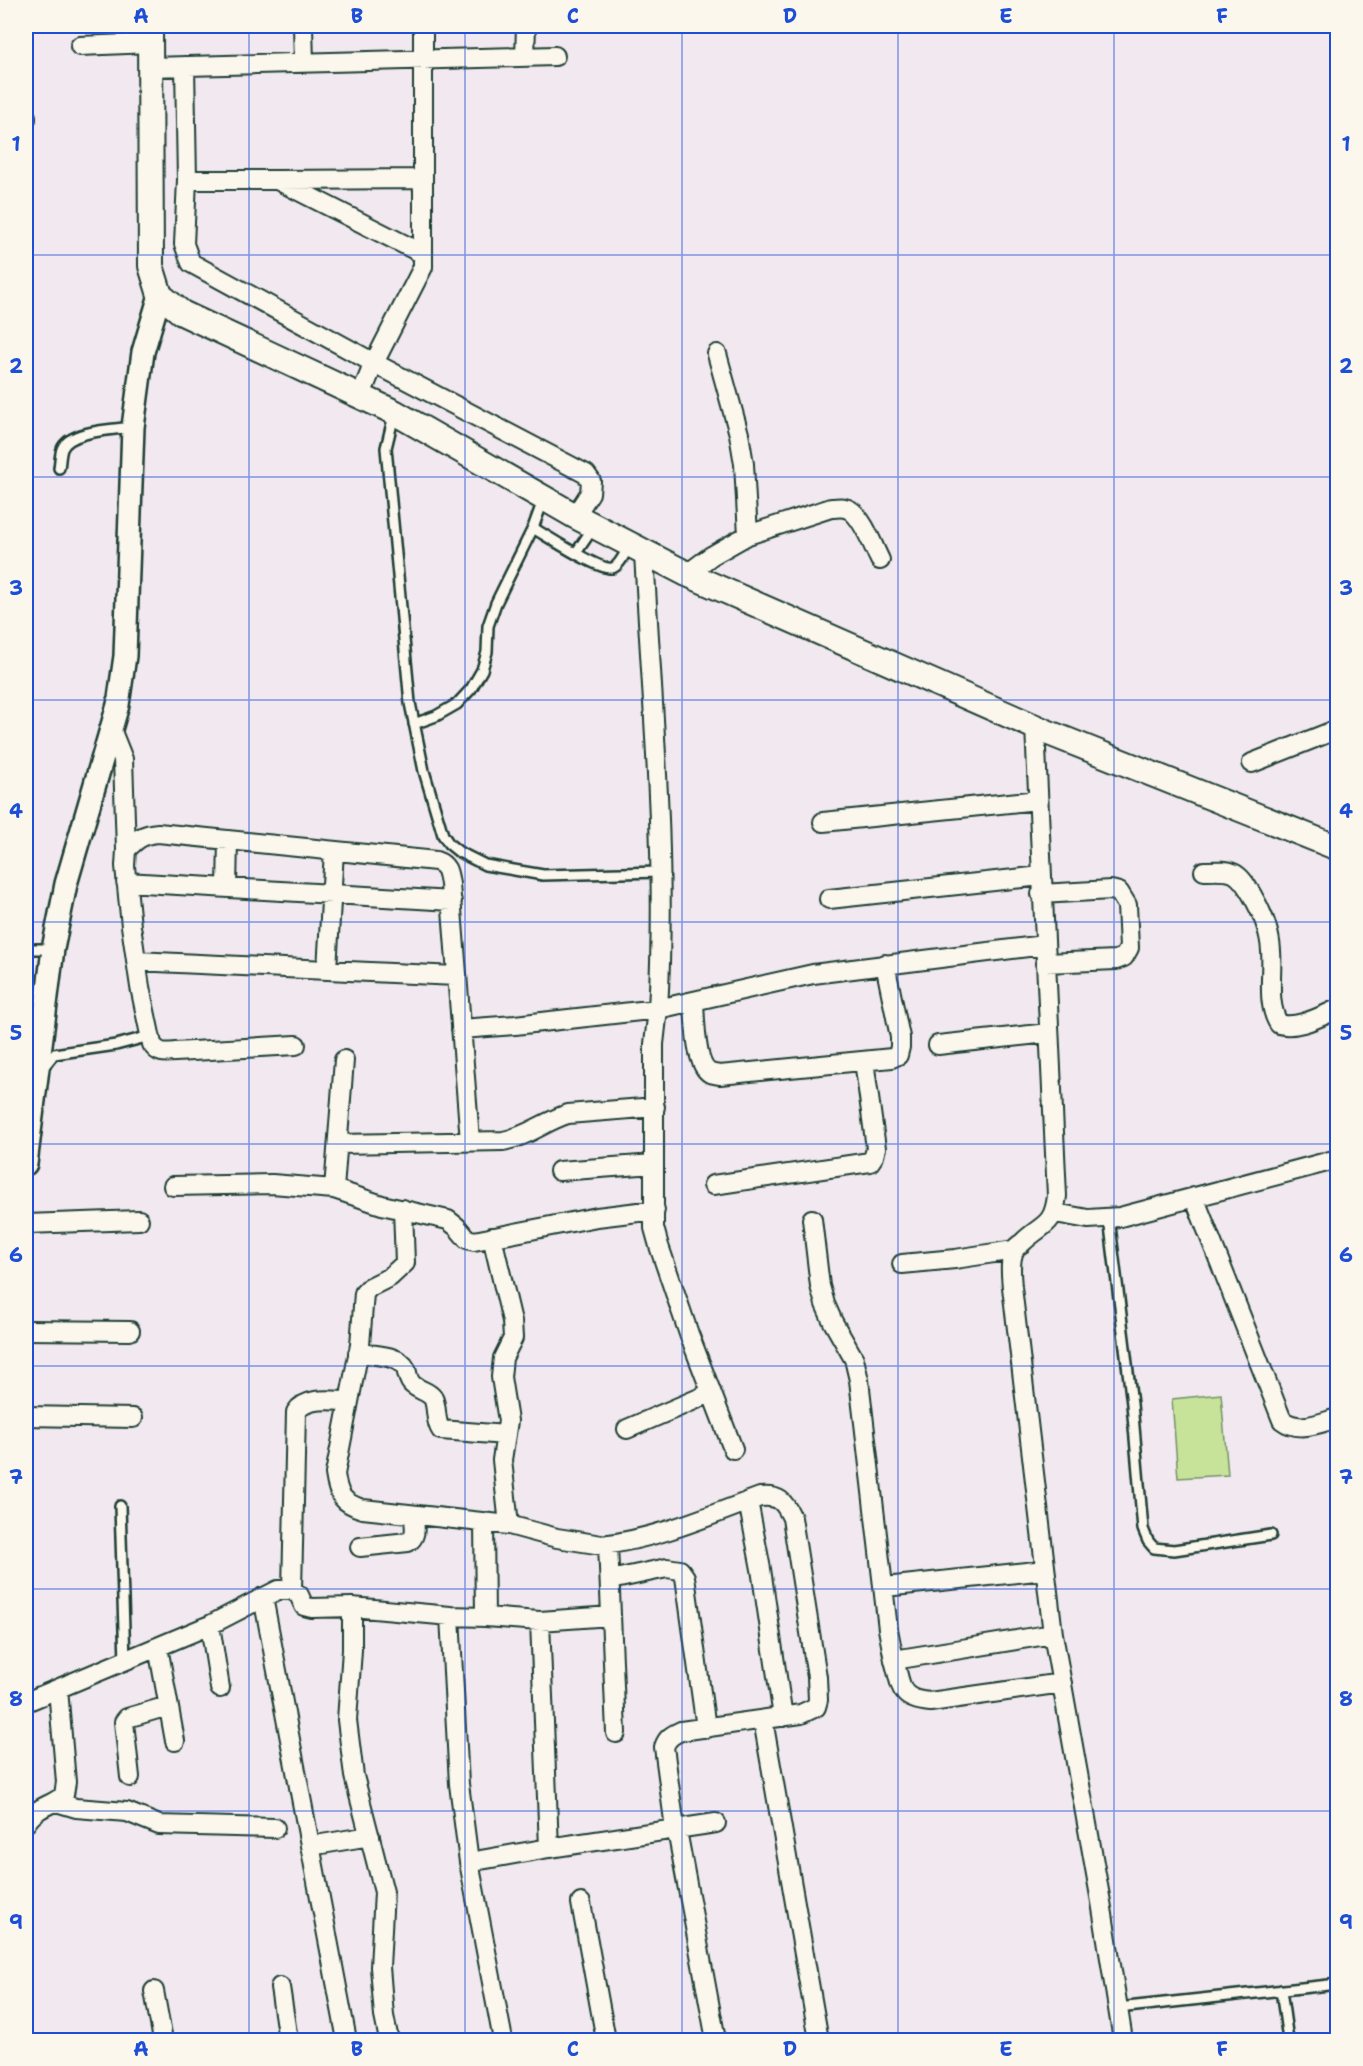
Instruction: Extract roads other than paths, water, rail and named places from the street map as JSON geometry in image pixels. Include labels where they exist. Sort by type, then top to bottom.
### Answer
[{"type":"main road","points":[[150,34],[151,266],[160,295],[182,313],[394,412],[585,521],[687,574],[1035,726],[1338,848]]},
{"type":"street","points":[[303,26],[304,63]]},
{"type":"street","points":[[361,395],[374,363],[423,267],[423,26]]},
{"type":"street","points":[[525,57],[526,26]]},
{"type":"street","points":[[80,46],[150,34]]},
{"type":"street","points":[[150,67],[555,57]]},
{"type":"street","points":[[185,66],[187,180],[184,244],[191,263],[374,363],[586,474],[591,481],[585,521]]},
{"type":"street","points":[[187,180],[423,179]]},
{"type":"street","points":[[277,180],[423,254]]},
{"type":"street","points":[[26,1156],[36,1077],[34,1035],[66,884],[118,705],[125,656],[133,427],[143,352],[160,295]]},
{"type":"street","points":[[717,354],[739,434],[744,464],[748,535]]},
{"type":"street","points":[[687,574],[711,556],[748,535],[831,508],[843,507],[858,518],[880,560]]},
{"type":"street","points":[[637,549],[660,872],[661,975],[654,1044],[654,1228],[711,1393],[733,1449]]},
{"type":"street","points":[[1035,726],[1057,1196],[1055,1213],[1046,1225],[1027,1237],[1014,1250],[1011,1269],[1012,1287],[1053,1634],[1123,2040]]},
{"type":"street","points":[[111,729],[123,759],[126,882],[136,961],[150,1036],[156,1050],[161,1053],[296,1045]]},
{"type":"street","points":[[1252,763],[1338,729]]},
{"type":"street","points":[[823,822],[1038,800]]},
{"type":"street","points":[[126,850],[137,838],[158,833],[444,863],[452,902],[470,1141]]},
{"type":"street","points":[[227,888],[228,840]]},
{"type":"street","points":[[327,969],[334,851]]},
{"type":"street","points":[[1204,871],[1228,870],[1238,874],[1260,908],[1268,929],[1274,1017],[1279,1024],[1288,1027],[1338,1009]]},
{"type":"street","points":[[126,882],[452,902]]},
{"type":"street","points":[[829,899],[1041,885],[1119,892],[1127,905],[1129,948],[1124,957],[1116,960],[1045,963]]},
{"type":"street","points":[[461,1029],[658,1009],[813,974],[1044,945]]},
{"type":"street","points":[[136,961],[456,976]]},
{"type":"street","points":[[694,1002],[699,1056],[710,1073],[720,1075],[892,1058],[898,1055],[900,1037],[885,964]]},
{"type":"street","points":[[938,1046],[1048,1034]]},
{"type":"street","points":[[334,1189],[344,1060]]},
{"type":"street","points":[[713,1185],[870,1162],[876,1148],[864,1061]]},
{"type":"street","points":[[339,1144],[503,1141],[515,1139],[568,1114],[655,1107]]},
{"type":"street","points":[[1055,1213],[1088,1219],[1120,1217],[1338,1159]]},
{"type":"street","points":[[559,1171],[654,1164]]},
{"type":"street","points":[[173,1186],[272,1184],[334,1189],[382,1205],[447,1220],[457,1227],[467,1239],[474,1241],[597,1217],[654,1210]]},
{"type":"street","points":[[1194,1197],[1282,1420],[1289,1426],[1303,1427],[1338,1418]]},
{"type":"street","points":[[403,1209],[405,1263],[364,1293],[358,1353],[335,1474],[337,1488],[342,1498],[351,1506],[509,1525],[556,1538],[602,1545],[639,1540],[748,1502],[772,1496],[786,1504],[792,1518],[817,1677],[816,1707],[801,1714],[681,1731],[671,1736],[664,1748],[675,1828],[716,2040]]},
{"type":"street","points":[[812,1219],[822,1295],[832,1322],[854,1359],[860,1380],[888,1629],[902,1689],[913,1701],[930,1702],[1062,1683]]},
{"type":"street","points":[[26,1224],[139,1220]]},
{"type":"street","points":[[492,1237],[512,1321],[513,1338],[503,1358],[501,1377],[508,1421],[502,1460],[509,1525]]},
{"type":"street","points":[[902,1264],[1014,1250]]},
{"type":"street","points":[[26,1330],[130,1332]]},
{"type":"street","points":[[358,1353],[400,1361],[413,1385],[432,1396],[436,1419],[441,1430],[506,1435]]},
{"type":"street","points":[[627,1428],[711,1393]]},
{"type":"street","points":[[292,1590],[296,1412],[300,1406],[308,1402],[349,1401]]},
{"type":"street","points":[[26,1416],[133,1418]]},
{"type":"street","points":[[748,1502],[761,1569],[783,1717]]},
{"type":"street","points":[[360,1547],[408,1542],[413,1539],[415,1533],[414,1515]]},
{"type":"street","points":[[484,1522],[485,1617]]},
{"type":"street","points":[[608,1545],[616,1733]]},
{"type":"street","points":[[610,1580],[667,1568],[680,1570],[685,1577],[706,1728]]},
{"type":"street","points":[[885,1587],[1045,1570]]},
{"type":"street","points":[[26,1702],[210,1625],[278,1590],[292,1590],[299,1595],[304,1606],[312,1608],[352,1606],[450,1616],[540,1621],[611,1616]]},
{"type":"street","points":[[263,1597],[347,2040]]},
{"type":"street","points":[[352,1606],[352,1650],[347,1720],[354,1776],[384,1892],[380,1967],[384,2016],[389,2040]]},
{"type":"street","points":[[450,1616],[459,1784],[469,1862],[503,2040]]},
{"type":"street","points":[[540,1621],[549,1848]]},
{"type":"street","points":[[210,1625],[220,1688]]},
{"type":"street","points":[[894,1660],[1053,1634]]},
{"type":"street","points":[[158,1647],[175,1741]]},
{"type":"street","points":[[26,1823],[38,1809],[56,1802],[64,1795],[66,1782],[58,1689]]},
{"type":"street","points":[[130,1777],[124,1722],[127,1718],[168,1706]]},
{"type":"street","points":[[763,1720],[819,2040]]},
{"type":"street","points":[[56,1802],[76,1808],[127,1812],[159,1825],[275,1828]]},
{"type":"street","points":[[469,1862],[716,1822]]},
{"type":"street","points":[[310,1846],[370,1836]]},
{"type":"street","points":[[581,1903],[606,2040]]},
{"type":"street","points":[[280,1987],[288,2040]]},
{"type":"street","points":[[154,1991],[163,2040]]},
{"type":"lane","points":[[394,412],[386,448],[408,692],[424,771],[443,834],[449,844],[459,852],[485,865],[543,875],[660,872]]},
{"type":"lane","points":[[59,468],[62,449],[76,435],[133,427]]},
{"type":"lane","points":[[414,724],[457,705],[471,689],[482,670],[487,652],[488,626],[496,603],[533,528],[544,498]]},
{"type":"lane","points":[[576,553],[585,521]]},
{"type":"lane","points":[[533,528],[604,567],[616,566],[637,549]]},
{"type":"lane","points":[[26,949],[53,949]]},
{"type":"lane","points":[[36,1077],[54,1054],[116,1045],[150,1036]]},
{"type":"lane","points":[[1109,1218],[1132,1404],[1143,1528],[1148,1541],[1154,1548],[1174,1550],[1271,1535]]},
{"type":"lane","points":[[120,1506],[125,1661]]},
{"type":"lane","points":[[1118,2008],[1338,1984]]},
{"type":"lane","points":[[1281,1990],[1288,2040]]}]
